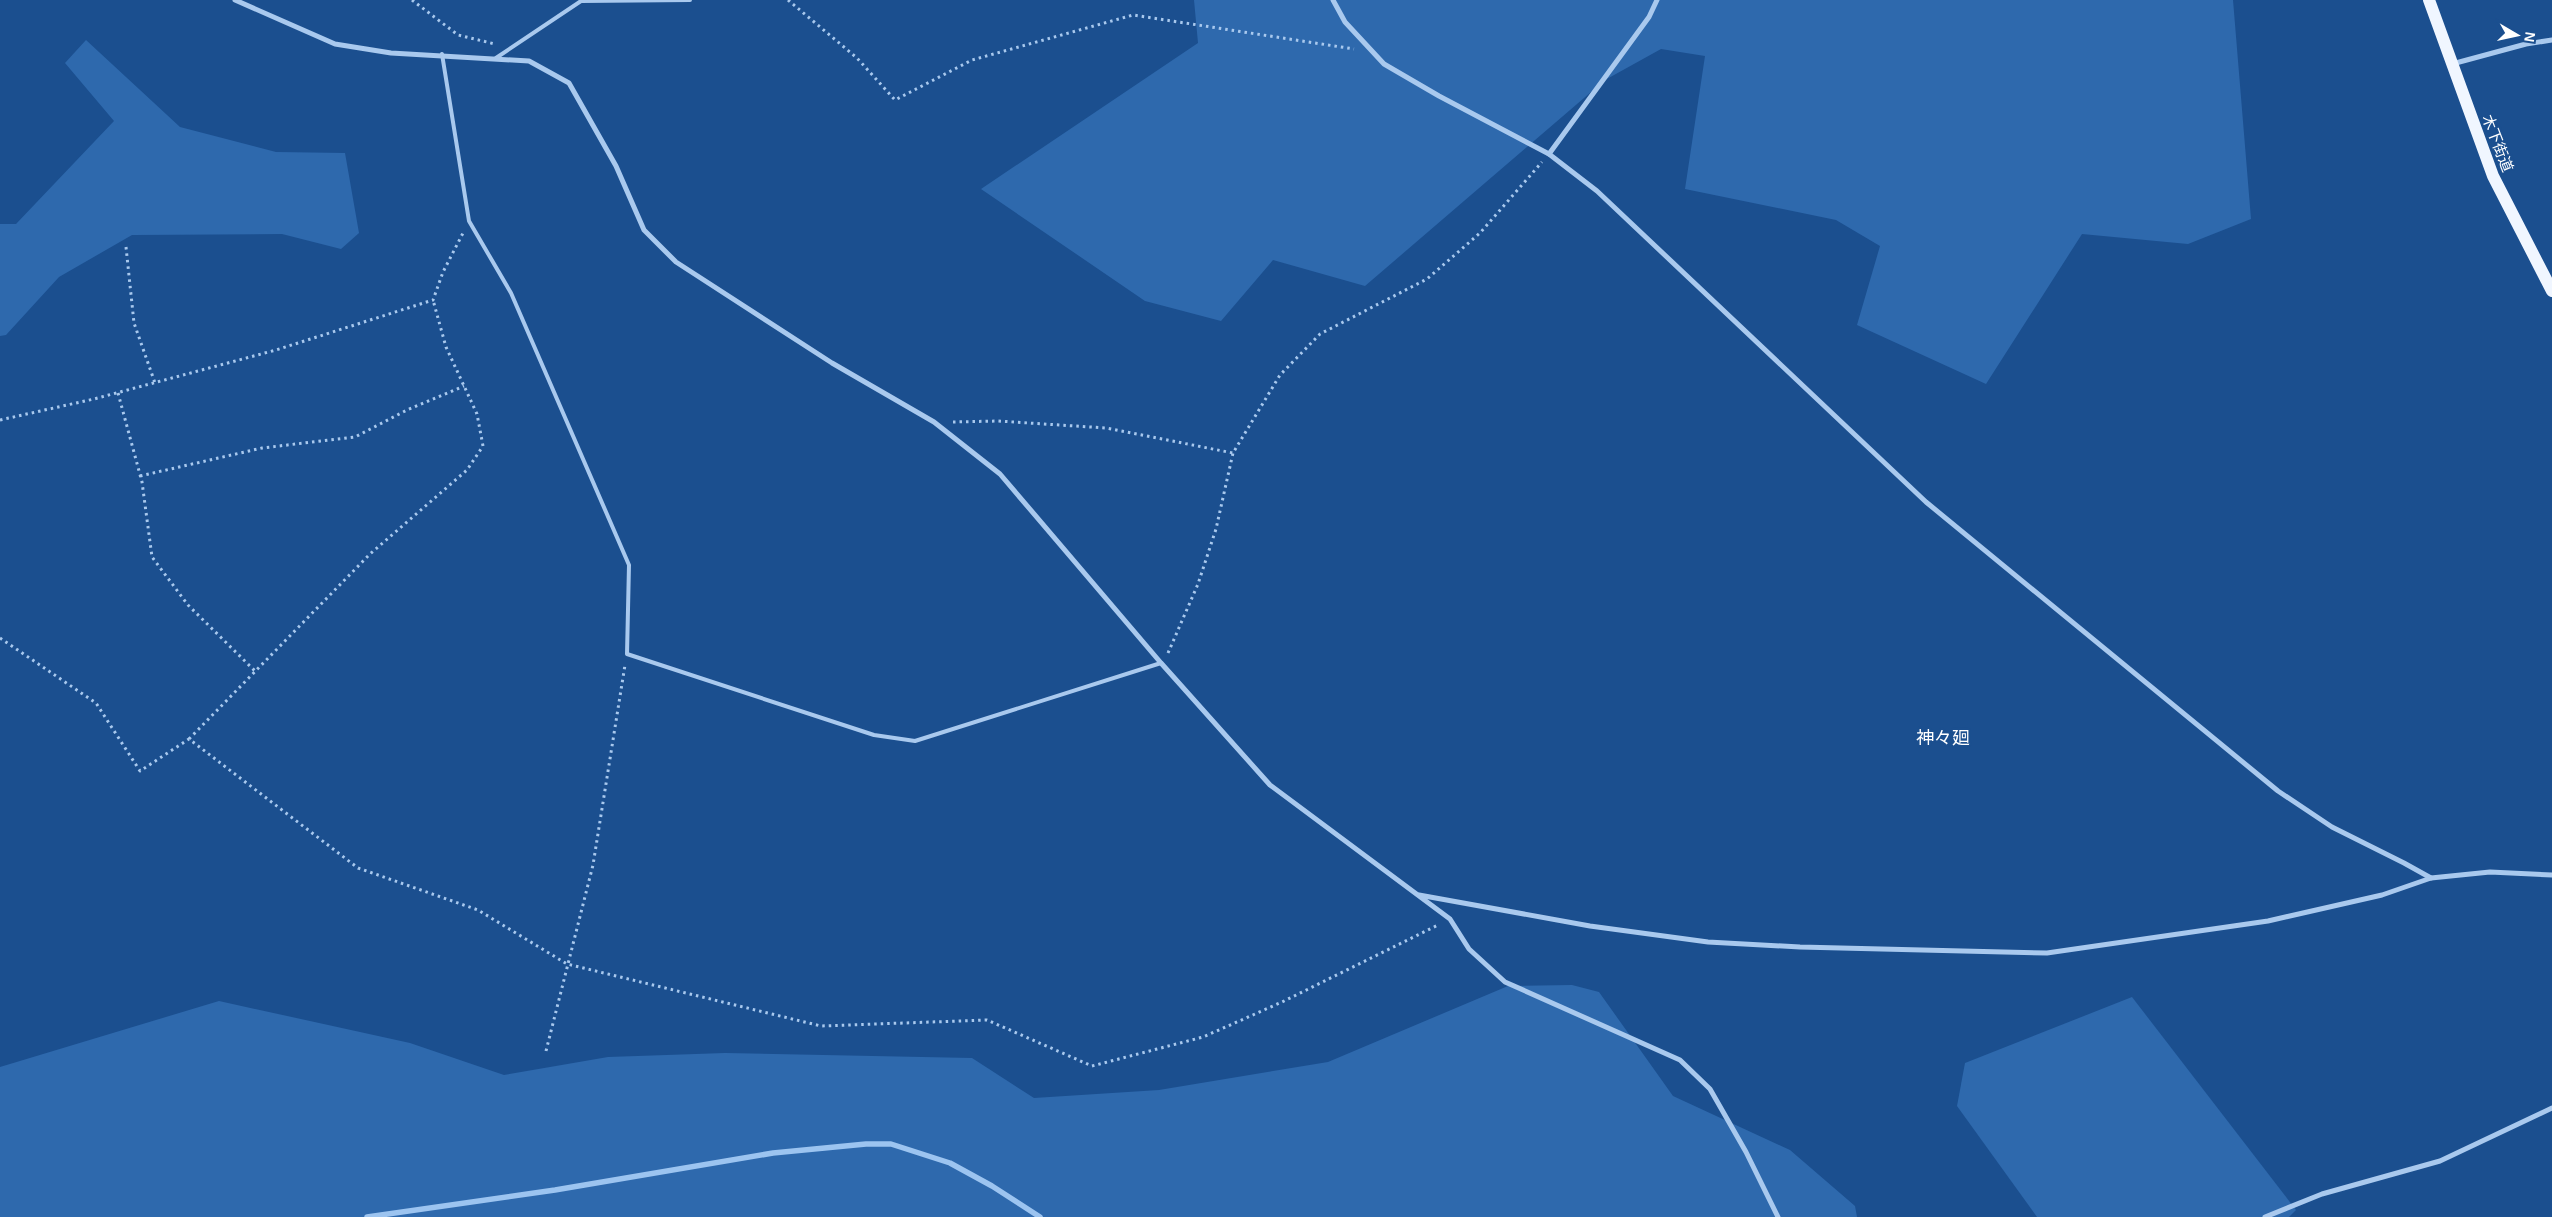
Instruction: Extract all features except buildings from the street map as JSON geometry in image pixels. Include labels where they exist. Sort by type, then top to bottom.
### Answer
[{"type":"main road","name":"木下街道","points":[[2429,0],[2493,176],[2552,291]]},
{"type":"street","points":[[235,0],[335,44],[391,53],[442,54],[529,60],[569,83],[616,166],[644,230],[676,262],[832,363],[934,422],[1000,474],[1161,663],[1270,785],[1450,920],[1469,950],[1505,982],[1680,1060],[1710,1089],[1746,1152],[1778,1217]]},
{"type":"street","points":[[1333,0],[1345,22],[1384,64],[1438,96],[1549,154],[1597,191],[1934,508],[2278,791],[2332,827],[2431,878]]},
{"type":"street","points":[[1549,154],[1649,17],[1657,0]]},
{"type":"street","points":[[2452,64],[2526,44],[2552,40]]},
{"type":"street","points":[[1416,895],[1590,926],[1708,942],[1800,947],[2047,953],[2268,921],[2382,895],[2431,878],[2490,872],[2552,875]]},
{"type":"street","points":[[2265,1217],[2322,1194],[2440,1161],[2552,1108]]},
{"type":"lane","points":[[496,58],[581,1],[690,0]]},
{"type":"lane","points":[[442,54],[470,221],[511,293],[629,565],[627,654],[874,735],[915,741],[1161,663]]},
{"type":"path","points":[[412,0],[458,35],[510,48]]},
{"type":"path","points":[[788,0],[857,58],[895,100],[972,60],[1133,15],[1373,52]]},
{"type":"path","points":[[1161,663],[1171,650],[1216,529],[1233,453],[1280,375],[1320,334],[1427,279],[1480,233],[1549,154]]},
{"type":"path","points":[[0,638],[96,703],[140,771],[189,738],[370,554],[467,470],[483,446],[477,414],[446,347],[433,300],[443,272],[470,221]]},
{"type":"path","points":[[126,247],[134,323],[155,383]]},
{"type":"path","points":[[0,420],[118,393],[276,350],[433,300]]},
{"type":"path","points":[[140,476],[262,448],[355,437],[408,410],[464,386]]},
{"type":"path","points":[[118,393],[140,476],[152,557],[188,605],[255,671]]},
{"type":"path","points":[[934,422],[998,421],[1106,428],[1233,453]]},
{"type":"path","points":[[546,1051],[593,865],[627,654]]},
{"type":"path","points":[[189,738],[358,868],[478,910],[567,964],[821,1026],[987,1020],[1092,1066],[1203,1037],[1282,1002],[1450,920]]},
{"type":"shaded area","points":[[1194,0],[2233,0],[2251,219],[2188,244],[2082,234],[1986,384],[1857,325],[1880,246],[1836,220],[1685,189],[1705,56],[1661,49],[1605,80],[1365,286],[1273,260],[1221,321],[1145,301],[981,189],[1198,43]]},
{"type":"shaded area","points":[[86,40],[180,127],[276,152],[345,153],[359,233],[341,249],[282,234],[132,235],[59,277],[6,335],[0,336],[0,224],[16,224],[114,121],[65,63]]},
{"type":"shaded area","points":[[1572,985],[1599,992],[1673,1096],[1790,1150],[1855,1206],[1857,1217],[0,1217],[0,1067],[219,1001],[410,1043],[504,1075],[608,1057],[725,1053],[972,1058],[1034,1098],[1159,1090],[1328,1062],[1508,986]]},
{"type":"shaded area","points":[[2132,997],[2296,1210],[2289,1217],[2037,1217],[1957,1106],[1965,1063]]},
{"type":"waterway","points":[[367,1217],[555,1190],[773,1153],[866,1144],[891,1144],[950,1163],[992,1186],[1040,1217]]},
{"type":"district","name":"神々廻","points":[[1943,738]]}]
